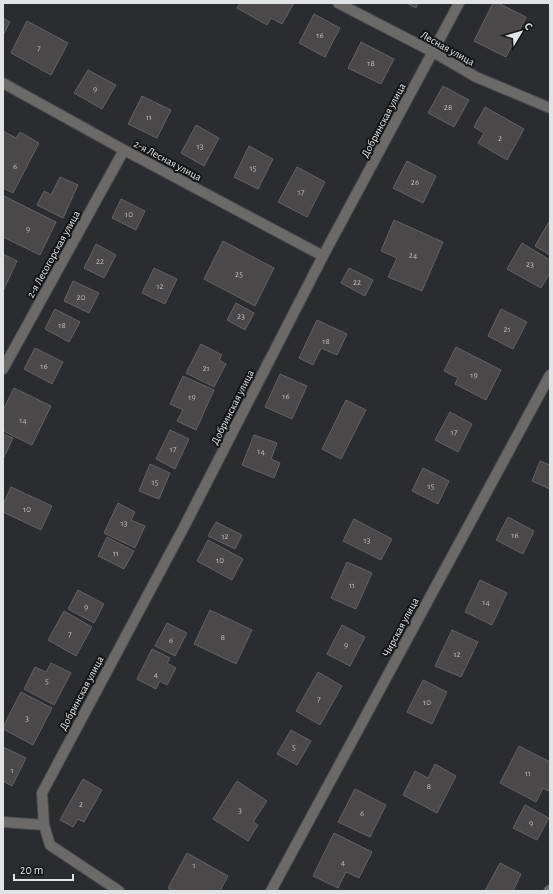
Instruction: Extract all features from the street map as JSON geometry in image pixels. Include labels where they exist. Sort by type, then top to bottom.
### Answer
[{"type":"street","name":"Лесная улица","points":[[338,3],[433,52],[476,77],[550,108]]},
{"type":"street","name":"Добринская улица","points":[[119,891],[50,845],[44,825],[42,793],[181,532],[323,256],[459,3]]},
{"type":"street","name":"2-я Лесная улица","points":[[3,83],[124,150],[323,256]]},
{"type":"street","name":"2-я Лесогорская улица","points":[[3,369],[124,150]]},
{"type":"street","name":"Чирская улица","points":[[271,891],[550,375]]},
{"type":"street","points":[[3,822],[44,825]]},
{"type":"building","points":[[240,3],[294,3],[282,24],[271,18],[267,25],[237,8]]},
{"type":"building","points":[[407,3],[418,3],[416,8]]},
{"type":"building","points":[[493,3],[498,3],[526,17],[506,57],[474,41]]},
{"type":"building","points":[[314,14],[340,28],[325,57],[299,43]]},
{"type":"building","points":[[3,18],[10,22],[3,35]]},
{"type":"building","points":[[27,21],[68,43],[51,75],[11,53]]},
{"type":"building","points":[[361,42],[394,59],[381,84],[348,68]]},
{"type":"building","points":[[88,70],[116,85],[102,109],[74,93]]},
{"type":"building","points":[[443,86],[469,100],[454,127],[428,113]]},
{"type":"building","points":[[142,96],[171,110],[157,138],[128,124]]},
{"type":"building","points":[[485,107],[524,129],[507,160],[478,143],[484,133],[474,127]]},
{"type":"building","points":[[196,125],[219,138],[204,166],[181,153]]},
{"type":"building","points":[[3,131],[16,138],[20,132],[39,143],[13,193],[3,188]]},
{"type":"building","points":[[249,146],[273,159],[258,189],[234,177]]},
{"type":"building","points":[[407,161],[436,176],[423,203],[393,188]]},
{"type":"building","points":[[297,167],[325,182],[307,217],[278,202]]},
{"type":"building","points":[[60,177],[78,185],[63,218],[37,205],[44,191],[51,195]]},
{"type":"building","points":[[4,196],[56,222],[40,255],[3,237]]},
{"type":"building","points":[[121,199],[145,211],[136,230],[112,218]]},
{"type":"building","points":[[394,220],[443,242],[422,291],[388,277],[397,258],[381,251]]},
{"type":"building","points":[[550,220],[550,255],[535,246]]},
{"type":"building","points":[[223,241],[274,268],[255,306],[204,279]]},
{"type":"building","points":[[522,243],[550,260],[550,273],[541,288],[507,269]]},
{"type":"building","points":[[96,244],[116,255],[104,278],[84,268]]},
{"type":"building","points":[[3,254],[17,261],[3,291]]},
{"type":"building","points":[[154,268],[177,279],[165,304],[142,293]]},
{"type":"building","points":[[349,268],[373,280],[365,296],[341,283]]},
{"type":"building","points":[[73,281],[99,293],[89,313],[64,301]]},
{"type":"building","points":[[236,303],[254,313],[245,330],[227,320]]},
{"type":"building","points":[[55,309],[80,322],[69,342],[45,329]]},
{"type":"building","points":[[501,309],[527,322],[513,349],[488,336]]},
{"type":"building","points":[[317,320],[347,334],[337,355],[321,348],[313,365],[299,358]]},
{"type":"building","points":[[201,344],[222,355],[219,360],[226,364],[214,387],[186,373]]},
{"type":"building","points":[[456,347],[501,370],[486,400],[455,384],[458,378],[444,371]]},
{"type":"building","points":[[35,348],[63,362],[52,384],[24,369]]},
{"type":"building","points":[[280,374],[307,386],[292,419],[265,407]]},
{"type":"building","points":[[183,376],[214,390],[196,430],[177,421],[183,410],[170,404]]},
{"type":"building","points":[[14,388],[51,406],[32,445],[3,431],[3,410]]},
{"type":"building","points":[[346,400],[366,410],[341,459],[322,449]]},
{"type":"building","points":[[450,412],[472,424],[458,452],[435,440]]},
{"type":"building","points":[[170,430],[189,439],[175,469],[156,459]]},
{"type":"building","points":[[3,434],[13,438],[3,459]]},
{"type":"building","points":[[254,435],[277,443],[271,459],[280,463],[274,478],[242,465]]},
{"type":"building","points":[[540,461],[550,465],[550,489],[532,481]]},
{"type":"building","points":[[150,464],[170,473],[159,499],[139,491]]},
{"type":"building","points":[[423,468],[449,481],[438,504],[412,491]]},
{"type":"building","points":[[11,487],[52,506],[41,530],[3,512],[3,505]]},
{"type":"building","points":[[118,503],[135,512],[131,520],[145,526],[135,548],[104,533]]},
{"type":"building","points":[[508,517],[534,531],[523,554],[496,540]]},
{"type":"building","points":[[354,519],[392,539],[381,560],[343,541]]},
{"type":"building","points":[[216,522],[242,535],[235,549],[208,536]]},
{"type":"building","points":[[107,537],[134,551],[124,569],[98,556]]},
{"type":"building","points":[[208,540],[243,559],[232,580],[197,561]]},
{"type":"building","points":[[347,562],[372,573],[356,609],[331,598]]},
{"type":"building","points":[[480,580],[507,593],[492,625],[465,612]]},
{"type":"building","points":[[78,590],[104,604],[94,623],[68,609]]},
{"type":"building","points":[[210,610],[252,630],[236,664],[194,644]]},
{"type":"building","points":[[64,611],[92,627],[76,656],[48,640]]},
{"type":"building","points":[[167,623],[187,633],[175,656],[155,646]]},
{"type":"building","points":[[342,625],[365,637],[350,666],[327,654]]},
{"type":"building","points":[[452,630],[478,642],[461,677],[435,666]]},
{"type":"building","points":[[152,649],[170,658],[167,663],[176,668],[167,685],[160,681],[156,689],[137,679]]},
{"type":"building","points":[[51,663],[71,673],[54,705],[24,689],[35,667],[46,672]]},
{"type":"building","points":[[318,672],[342,686],[320,725],[296,711]]},
{"type":"building","points":[[423,680],[447,692],[432,724],[407,712]]},
{"type":"building","points":[[21,692],[52,708],[33,745],[3,729]]},
{"type":"building","points":[[291,730],[311,741],[297,765],[277,754]]},
{"type":"building","points":[[519,746],[550,762],[550,787],[548,791],[543,788],[536,802],[500,783]]},
{"type":"building","points":[[3,747],[26,758],[12,786],[3,781]]},
{"type":"building","points":[[435,764],[456,776],[437,813],[403,795],[415,771],[428,778]]},
{"type":"building","points":[[83,779],[102,790],[84,822],[78,819],[73,827],[60,820]]},
{"type":"building","points":[[237,781],[267,801],[253,822],[258,825],[248,841],[213,819]]},
{"type":"building","points":[[355,789],[386,805],[370,837],[338,822]]},
{"type":"building","points":[[525,805],[549,818],[537,840],[513,828]]},
{"type":"building","points":[[334,833],[372,852],[359,878],[346,872],[338,888],[313,876]]},
{"type":"building","points":[[187,853],[228,876],[220,891],[172,891],[168,888]]},
{"type":"building","points":[[500,863],[521,874],[513,891],[485,891]]}]
